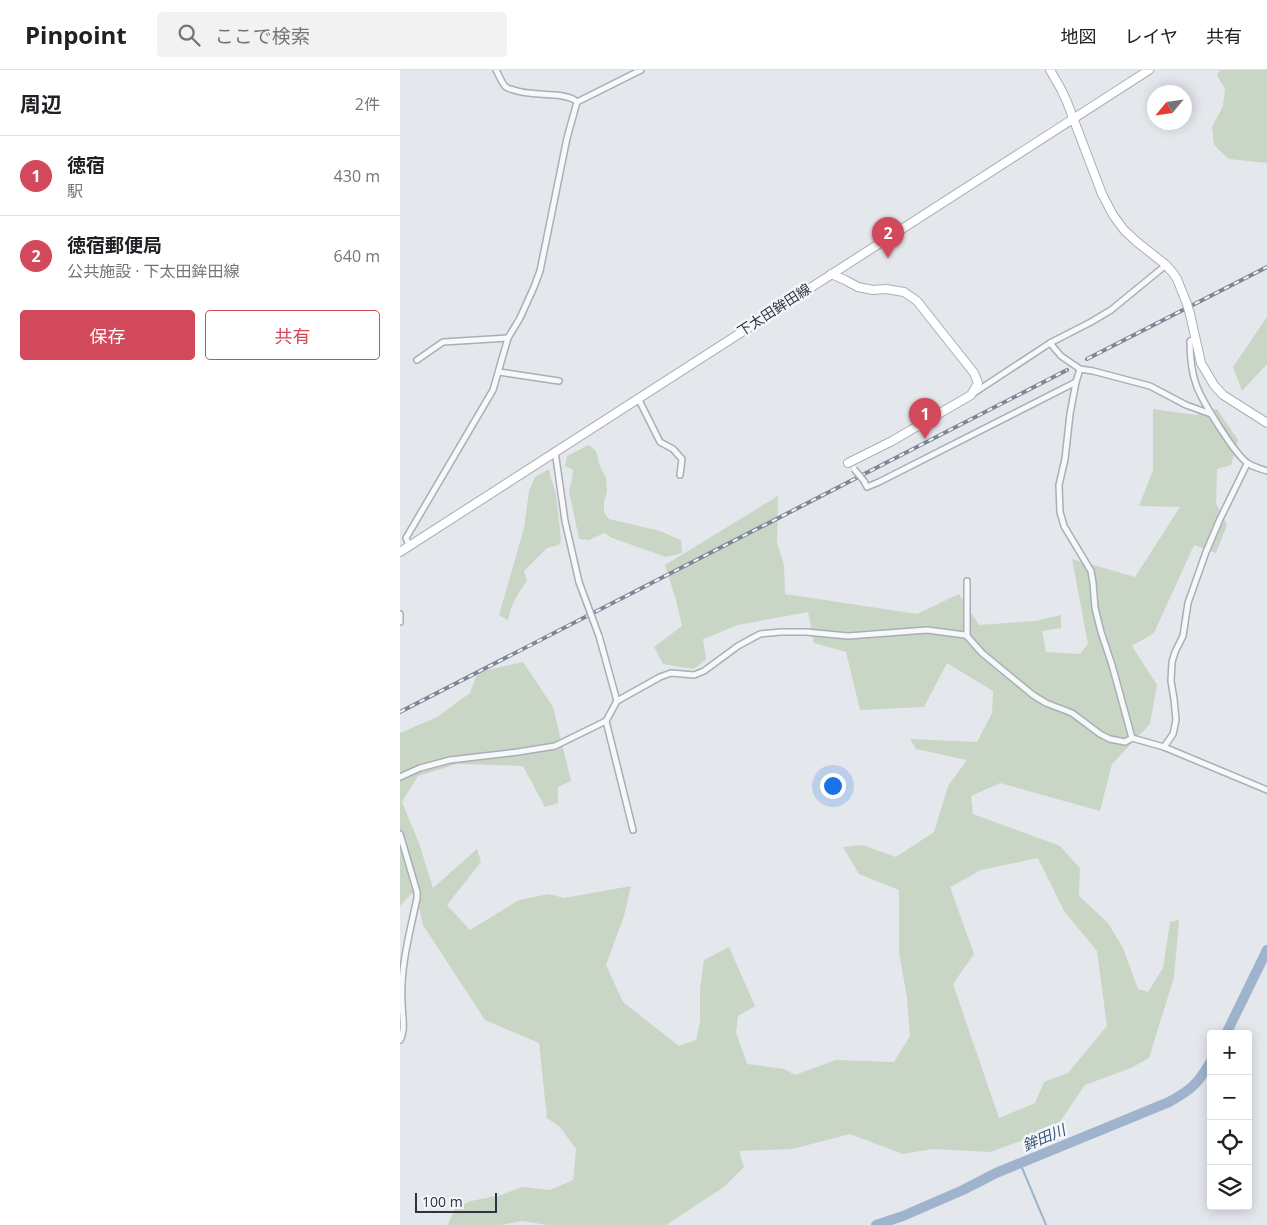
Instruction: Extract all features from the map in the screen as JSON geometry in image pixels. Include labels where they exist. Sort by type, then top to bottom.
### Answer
[{"type":"main road","points":[[1050,70],[1068,102],[1102,194],[1113,215],[1124,230],[1136,242],[1166,265],[1177,279],[1190,314],[1202,363],[1214,385],[1223,395],[1267,423]]},
{"type":"main road","name":"下太田鉾田線","points":[[400,552],[1149,70]]},
{"type":"main road","points":[[831,274],[858,287],[904,292],[917,301],[974,374],[978,383],[971,395],[851,466]]},
{"type":"street","points":[[496,70],[506,87],[517,92],[533,95],[566,96],[573,98],[577,102]]},
{"type":"street","points":[[409,545],[406,538],[493,390],[508,338],[520,318],[534,287],[540,271],[567,138],[577,102],[641,70]]},
{"type":"street","points":[[971,395],[1050,342],[1111,310],[1166,265]]},
{"type":"street","points":[[417,360],[443,342],[508,338]]},
{"type":"street","points":[[1196,338],[1190,341],[1192,369],[1197,387],[1211,414],[1239,456],[1247,464],[1267,471]]},
{"type":"street","points":[[1050,342],[1061,356],[1080,369],[1093,370],[1150,386],[1186,405],[1211,414]]},
{"type":"street","points":[[1080,369],[1070,414],[1065,459],[1059,485],[1060,512],[1064,526],[1091,570],[1095,608],[1132,738]]},
{"type":"street","points":[[498,372],[559,381]]},
{"type":"street","points":[[851,466],[867,487],[1076,382]]},
{"type":"street","points":[[638,398],[660,442],[673,449],[682,460],[680,475]]},
{"type":"street","points":[[555,451],[565,522],[579,582],[599,636],[617,701]]},
{"type":"street","points":[[1164,747],[1173,734],[1176,720],[1171,681],[1172,662],[1183,636],[1188,603],[1220,519],[1247,464]]},
{"type":"street","points":[[967,582],[967,636]]},
{"type":"street","points":[[400,614],[400,622]]},
{"type":"street","points":[[400,777],[420,768],[450,760],[555,746],[606,721],[617,701],[660,677],[671,672],[694,675],[704,671],[738,646],[760,634],[806,632],[848,636],[926,630],[967,636],[982,652],[1033,695],[1046,703],[1080,717],[1100,734],[1125,742],[1132,738],[1164,747],[1267,790]]},
{"type":"street","points":[[606,721],[633,830]]},
{"type":"street","points":[[400,834],[417,892],[403,965],[403,1036],[400,1040]]},
{"type":"green space","points":[[1220,70],[1267,70],[1267,163],[1229,159],[1214,144],[1212,127],[1223,106],[1225,89],[1217,75]]},
{"type":"green space","points":[[1267,317],[1267,364],[1242,391],[1233,367]]},
{"type":"green space","points":[[1153,409],[1196,415],[1217,409],[1238,440],[1231,465],[1217,469],[1216,503],[1227,525],[1216,553],[1194,545],[1154,633],[1132,646],[1157,685],[1150,724],[1112,764],[1100,811],[1000,783],[971,796],[973,814],[1060,846],[1080,868],[1079,896],[1108,923],[1123,948],[1138,989],[1148,992],[1163,968],[1170,922],[1179,920],[1174,977],[1149,1058],[1131,1068],[1085,1085],[1055,1129],[990,1152],[932,1149],[903,1154],[850,1134],[792,1149],[739,1151],[744,1167],[724,1187],[666,1225],[547,1225],[522,1221],[501,1225],[446,1225],[455,1208],[471,1201],[501,1195],[522,1187],[550,1190],[573,1180],[576,1149],[560,1127],[547,1118],[539,1043],[485,1020],[423,925],[420,911],[412,893],[400,906],[400,733],[437,717],[470,693],[478,672],[523,662],[553,707],[571,781],[558,787],[558,803],[545,807],[523,766],[457,764],[418,776],[402,802],[419,843],[433,888],[477,849],[481,862],[447,905],[470,930],[519,900],[549,894],[564,898],[631,886],[624,916],[606,965],[623,1002],[679,1046],[696,1040],[700,1021],[700,989],[704,960],[729,947],[755,1006],[738,1016],[736,1032],[747,1064],[784,1069],[795,1075],[836,1060],[894,1062],[910,1036],[907,998],[899,952],[899,890],[859,874],[843,847],[862,845],[896,857],[934,832],[948,786],[967,760],[916,749],[910,739],[977,742],[992,713],[993,691],[947,663],[924,707],[860,710],[846,652],[814,643],[808,612],[738,625],[703,639],[706,659],[694,669],[663,664],[654,647],[682,626],[665,565],[778,496],[777,543],[784,565],[785,594],[917,614],[959,594],[979,625],[1035,621],[1061,615],[1061,628],[1042,631],[1046,652],[1080,654],[1088,644],[1072,559],[1135,577],[1180,507],[1139,506],[1153,470]],"holes":[[[1038,858],[1064,911],[1097,951],[1107,1026],[1068,1073],[1044,1082],[1035,1103],[999,1118],[953,984],[974,954],[950,887],[981,870]]]},
{"type":"green space","points":[[589,445],[596,451],[606,478],[607,492],[604,512],[609,519],[660,531],[681,540],[682,553],[666,557],[612,538],[604,533],[589,540],[579,539],[569,491],[573,470],[565,466],[567,456]]},
{"type":"green space","points":[[549,469],[556,494],[561,540],[559,545],[547,548],[524,571],[527,581],[515,599],[508,620],[499,615],[524,528],[529,491],[535,477]]},
{"type":"waterway","name":"鉾田川","points":[[1228,1030],[1267,950]]},
{"type":"waterway","name":"鉾田川","points":[[876,1225],[903,1216],[963,1190],[996,1173],[1169,1102],[1193,1086],[1207,1067]]},
{"type":"waterway","points":[[1020,1163],[1046,1225]]},
{"type":"railway","points":[[1087,359],[1267,267]]},
{"type":"railway","points":[[400,712],[1067,370]]},
{"type":"place","name":"徳宿郵便局","points":[[888,258]]},
{"type":"place","name":"徳宿","points":[[925,439]]}]
